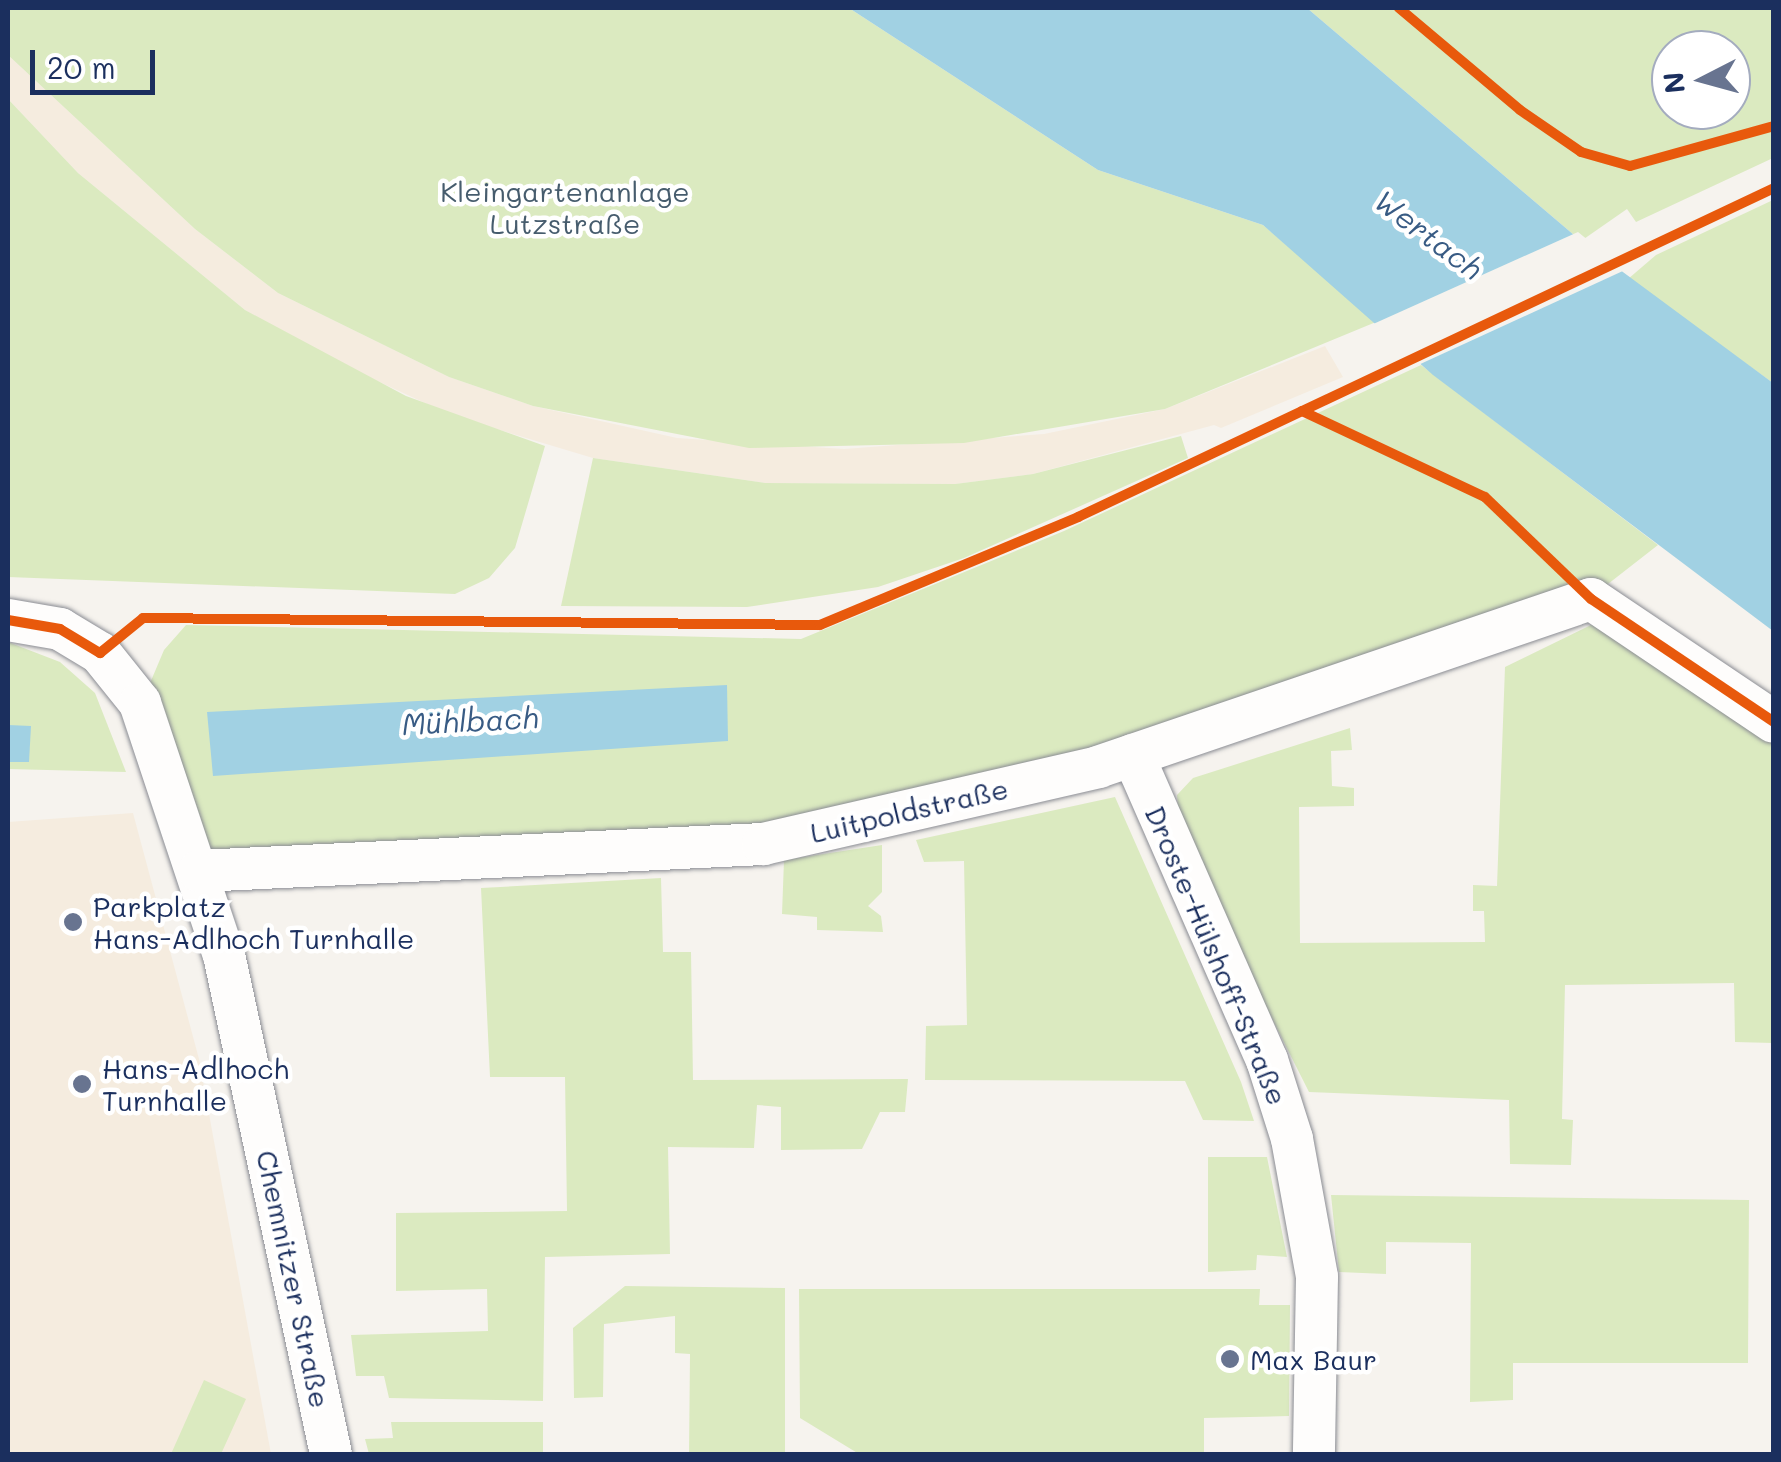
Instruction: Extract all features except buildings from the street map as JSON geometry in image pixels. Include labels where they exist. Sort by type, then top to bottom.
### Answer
[{"type":"street","name":"Luitpoldstraße","points":[[199,870],[763,844],[1133,756],[1590,599],[1774,722]]},
{"type":"street","name":"Chemnitzer Straße","points":[[8,620],[60,629],[100,653],[140,703],[199,870],[246,1052],[331,1454]]},
{"type":"street","name":"Droste-Hülshoff-Straße","points":[[1133,756],[1267,1060],[1292,1139],[1317,1277],[1314,1454]]},
{"type":"shaded area","points":[[8,55],[195,229],[278,293],[449,377],[533,406],[677,438],[844,449],[1044,434],[1165,409],[1325,346],[1343,377],[1221,428],[1214,425],[1033,474],[955,484],[765,483],[593,458],[453,416],[319,354],[245,310],[78,173],[8,99]]},
{"type":"shaded area","points":[[133,813],[199,1059],[271,1454],[8,1454],[8,822]]},
{"type":"green space","name":"Kleingartenanlage Lutzstraße","points":[[8,8],[849,8],[1098,170],[1263,225],[1376,322],[1165,409],[964,443],[749,448],[533,406],[449,377],[278,293],[195,229],[8,55]]},
{"type":"green space","points":[[1307,8],[1773,8],[1773,158],[1636,222],[1627,209],[1581,241]]},
{"type":"green space","points":[[8,99],[78,173],[245,310],[406,396],[545,446],[515,548],[489,578],[455,594],[8,577]]},
{"type":"green space","points":[[1773,200],[1773,383],[1628,279],[1656,255]]},
{"type":"green space","points":[[1421,365],[1658,545],[1590,598],[1132,755],[763,844],[199,870],[142,702],[164,650],[186,625],[801,639],[1064,531]]},
{"type":"green space","points":[[1181,436],[1188,458],[964,558],[878,587],[747,607],[561,606],[593,458],[765,483],[955,484],[1033,474]]},
{"type":"green space","points":[[1593,624],[1773,742],[1773,1043],[1735,1042],[1734,983],[1565,985],[1562,1119],[1573,1120],[1571,1165],[1510,1164],[1509,1100],[1309,1092],[1180,836],[1177,795],[1193,778],[1350,728],[1352,750],[1331,751],[1332,786],[1354,788],[1354,806],[1299,807],[1300,943],[1485,942],[1484,911],[1473,911],[1473,885],[1497,886],[1505,667]]},
{"type":"green space","points":[[8,642],[60,662],[95,693],[126,772],[8,769]]},
{"type":"green space","points":[[1115,797],[1241,1082],[1254,1121],[1203,1120],[1185,1081],[925,1080],[926,1026],[967,1025],[964,861],[924,862],[916,840]]},
{"type":"green space","points":[[882,845],[882,892],[868,906],[881,916],[883,932],[817,930],[817,917],[782,914],[784,860]]},
{"type":"green space","points":[[661,878],[663,952],[691,952],[693,1080],[908,1079],[905,1112],[880,1112],[862,1149],[781,1150],[781,1107],[757,1105],[754,1148],[668,1147],[670,1254],[545,1257],[543,1401],[389,1398],[384,1376],[356,1376],[351,1335],[488,1331],[487,1289],[396,1291],[396,1213],[567,1211],[565,1077],[490,1077],[481,888]]},
{"type":"green space","points":[[1208,1157],[1267,1157],[1287,1257],[1257,1255],[1256,1270],[1208,1272]]},
{"type":"green space","points":[[1331,1195],[1749,1200],[1748,1363],[1513,1363],[1513,1400],[1470,1402],[1471,1243],[1386,1242],[1386,1274],[1339,1272]]},
{"type":"green space","points":[[625,1286],[785,1288],[785,1454],[689,1454],[690,1354],[675,1353],[675,1316],[604,1324],[603,1397],[574,1398],[573,1328]]},
{"type":"green space","points":[[799,1289],[1260,1289],[1259,1305],[1290,1305],[1289,1416],[1204,1418],[1204,1454],[859,1454],[800,1418]]},
{"type":"green space","points":[[204,1380],[246,1399],[221,1454],[171,1454]]},
{"type":"green space","points":[[391,1422],[543,1422],[543,1454],[369,1454],[365,1439],[393,1438]]},
{"type":"water","name":"Wertach","points":[[849,8],[1307,8],[1581,241],[1773,383],[1773,631],[1433,375],[1263,225],[1098,170]]},
{"type":"water","name":"Mühlbach","points":[[727,685],[728,741],[213,776],[207,712]]},
{"type":"water","points":[[8,725],[31,726],[29,762],[8,762]]},
{"type":"pier","points":[[1578,232],[1625,270],[1416,366],[1371,325]]},
{"type":"cycle path","points":[[1399,8],[1520,110],[1581,152],[1630,166],[1774,126]]},
{"type":"cycle path","points":[[8,620],[60,629],[100,653],[143,618],[820,625],[1078,517],[1774,188]]},
{"type":"cycle path","points":[[1302,411],[1485,497],[1591,599],[1774,722]]},
{"type":"place","name":"Parkplatz Hans-Adlhoch Turnhalle","points":[[73,922]]},
{"type":"place","name":"Hans-Adlhoch Turnhalle","points":[[82,1084]]},
{"type":"place","name":"Max Baur","points":[[1230,1359]]}]
